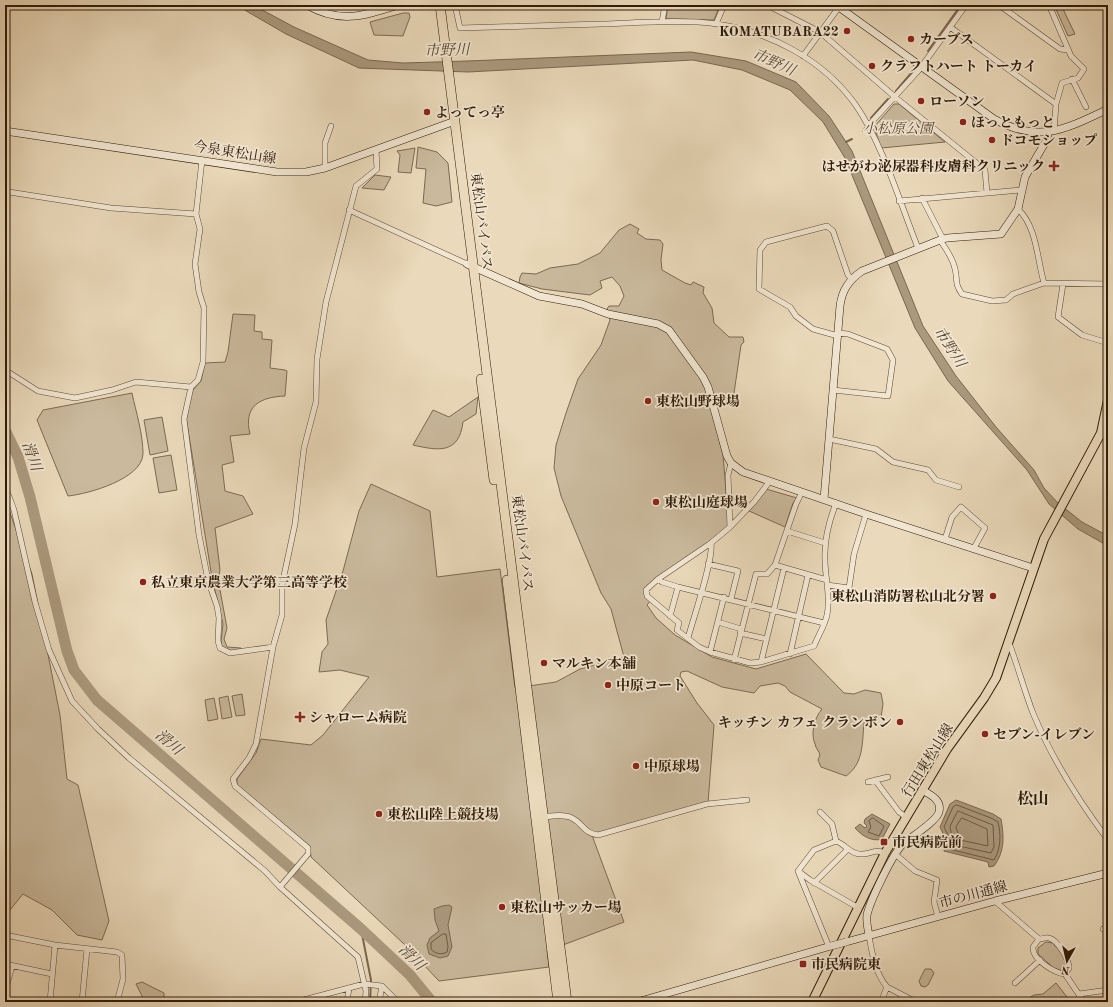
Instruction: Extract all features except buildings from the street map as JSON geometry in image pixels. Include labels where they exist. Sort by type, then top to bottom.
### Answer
[{"type":"highway","points":[[434,5],[443,46]]},
{"type":"highway","points":[[440,5],[443,46]]},
{"type":"highway","name":"東松山バイパス","points":[[443,46],[558,1002]]},
{"type":"highway","name":"東松山バイパス","points":[[470,266],[566,1002]]},
{"type":"main road","points":[[1106,423],[1108,400]]},
{"type":"main road","name":"行田東松山線","points":[[812,1002],[857,907],[906,817],[947,749],[990,689],[1002,665],[1033,568],[1050,527],[1102,433],[1106,423]]},
{"type":"street","points":[[307,5],[327,14],[350,17],[398,5]]},
{"type":"street","points":[[455,5],[460,28],[662,22],[716,24],[742,29],[766,37],[803,56],[818,66],[844,90],[868,126],[918,248]]},
{"type":"street","points":[[662,22],[665,5]]},
{"type":"street","points":[[716,24],[724,5]]},
{"type":"street","points":[[768,5],[820,32],[895,97],[985,170],[987,193]]},
{"type":"street","points":[[868,126],[921,66],[966,5]]},
{"type":"street","points":[[999,5],[1060,50],[1068,50]]},
{"type":"street","points":[[824,500],[841,299],[843,292],[852,279],[871,267],[918,248],[941,240],[1001,234],[1018,210],[1021,190],[1025,177],[1051,131],[1062,83],[1078,78],[1084,69],[1070,56],[1049,5]]},
{"type":"street","points":[[803,56],[837,6],[1000,122],[1027,131],[1051,131],[1069,127],[1108,109]]},
{"type":"street","points":[[950,27],[1056,104]]},
{"type":"street","points":[[1072,80],[1086,107]]},
{"type":"street","name":"今泉東松山線","points":[[5,131],[278,172],[306,172],[325,168],[452,122]]},
{"type":"street","points":[[325,168],[324,143],[331,126]]},
{"type":"street","points":[[282,885],[308,854],[306,846],[233,784],[234,777],[249,758],[256,744],[273,647],[282,615],[282,585],[295,524],[304,448],[316,402],[317,359],[326,302],[356,186],[377,169],[378,161],[376,150]]},
{"type":"street","points":[[202,160],[196,214],[200,229],[195,264],[199,292],[204,308],[203,362],[198,380],[191,387],[186,401],[184,419],[199,535],[208,580],[217,606],[219,618],[218,644],[222,650],[230,653],[273,647]]},
{"type":"street","points":[[887,170],[976,163]]},
{"type":"street","points":[[899,201],[1021,190]]},
{"type":"street","points":[[9,192],[111,208],[196,214]]},
{"type":"street","points":[[922,198],[941,240],[950,255],[955,267],[956,282],[962,294],[992,302],[1006,300],[1013,294],[1044,283],[1108,284]]},
{"type":"street","points":[[349,210],[539,296],[582,304],[608,314],[658,324],[669,330],[703,377],[708,387],[723,443],[731,463],[743,472],[866,514],[1033,568]]},
{"type":"street","points":[[1018,210],[1023,214],[1034,237],[1044,283]]},
{"type":"street","points":[[833,390],[888,396],[893,360],[887,349],[848,334],[838,335],[813,329],[796,316],[790,307],[759,289],[760,250],[766,242],[827,226],[833,231],[848,274],[852,279]]},
{"type":"street","points":[[1063,284],[1058,317],[1082,334],[1108,343]]},
{"type":"street","points":[[5,370],[38,391],[75,398],[112,390],[136,382],[191,387]]},
{"type":"street","points":[[829,439],[876,449],[893,462],[928,470],[936,480],[959,487]]},
{"type":"street","points":[[730,527],[728,475],[731,463]]},
{"type":"street","points":[[770,481],[754,502],[730,527],[711,543],[658,579],[646,590],[647,596],[679,624],[677,630],[710,652],[734,660],[750,663],[761,662],[814,646],[827,614],[827,583],[824,559],[825,543],[827,528],[836,503]]},
{"type":"street","points":[[5,486],[14,510],[35,602],[49,650],[72,700],[94,725],[129,758],[282,885],[358,957],[366,991],[365,1002]]},
{"type":"street","points":[[734,660],[756,574],[767,574],[775,565],[802,492]]},
{"type":"street","points":[[945,539],[952,517],[961,507],[985,528],[974,548]]},
{"type":"street","points":[[775,565],[808,575],[827,583],[849,588],[854,554],[866,514]]},
{"type":"street","points":[[787,531],[825,543]]},
{"type":"street","points":[[688,638],[712,549],[711,543]]},
{"type":"street","points":[[708,564],[738,571],[731,599]]},
{"type":"street","points":[[761,662],[784,568]]},
{"type":"street","points":[[790,654],[808,575]]},
{"type":"street","points":[[658,579],[662,582],[678,587],[749,603],[824,623]]},
{"type":"street","points":[[670,616],[678,587]]},
{"type":"street","points":[[710,652],[724,597]]},
{"type":"street","points":[[718,622],[767,640]]},
{"type":"street","points":[[1009,643],[1032,711],[1062,774],[1108,840]]},
{"type":"street","points":[[868,782],[888,777]]},
{"type":"street","points":[[875,780],[899,812],[906,817]]},
{"type":"street","points":[[916,1002],[886,987],[879,977],[867,922],[868,911],[895,854],[901,845],[938,815],[939,802],[922,790]]},
{"type":"street","points":[[543,817],[567,816],[576,821],[587,833],[598,835],[708,804],[747,800]]},
{"type":"street","points":[[820,812],[832,824],[836,841]]},
{"type":"street","points":[[798,871],[809,854],[814,850],[836,841],[840,842],[848,849],[862,855],[875,850],[885,854]]},
{"type":"street","points":[[814,882],[848,849]]},
{"type":"street","points":[[895,854],[915,872],[937,880],[934,902],[938,917]]},
{"type":"street","points":[[798,871],[857,907]]},
{"type":"street","points":[[637,1002],[830,946],[798,871]]},
{"type":"street","name":"市の川通線","points":[[830,946],[995,901],[1108,873]]},
{"type":"street","points":[[995,901],[1039,940]]},
{"type":"street","points":[[5,935],[55,946],[117,952],[122,955],[124,979],[117,1002]]},
{"type":"street","points":[[1065,974],[1069,968],[1067,957],[1053,940],[1046,938],[1039,940],[1034,944],[1033,950],[1040,960],[1055,972],[1065,974],[1084,1002]]},
{"type":"street","points":[[50,1002],[55,946]]},
{"type":"street","points":[[82,1002],[88,949]]},
{"type":"street","points":[[1014,983],[1040,960]]},
{"type":"street","points":[[5,964],[52,974]]},
{"type":"street","points":[[5,992],[12,966]]},
{"type":"street","points":[[296,1002],[364,984],[380,986],[398,1002]]},
{"type":"street","points":[[379,1002],[380,986]]},
{"type":"street","points":[[881,1002],[886,987]]},
{"type":"street","points":[[347,1002],[349,988]]},
{"type":"street","points":[[1079,994],[1108,990]]},
{"type":"street","points":[[317,1002],[320,996]]},
{"type":"street","points":[[5,999],[19,1002]]},
{"type":"green space","points":[[668,5],[720,5],[714,20],[666,19]]},
{"type":"green space","points":[[1054,5],[1062,7],[1075,34],[1068,36]]},
{"type":"green space","points":[[403,13],[409,13],[410,17],[403,36],[374,35],[370,22]]},
{"type":"green space","name":"小松原公園","points":[[894,104],[899,104],[945,142],[881,148],[874,127]]},
{"type":"green space","points":[[418,147],[437,152],[448,163],[452,202],[436,206],[423,203],[426,169],[416,168]]},
{"type":"green space","points":[[415,148],[411,173],[398,172],[400,155],[397,151]]},
{"type":"green space","points":[[375,175],[391,177],[384,190],[362,188]]},
{"type":"green space","points":[[630,224],[639,229],[637,233],[646,239],[660,240],[663,244],[661,260],[662,270],[685,283],[691,285],[693,282],[704,287],[703,293],[712,308],[714,323],[729,337],[743,337],[744,342],[741,345],[732,407],[720,402],[714,419],[723,455],[729,527],[645,589],[650,601],[647,605],[656,618],[675,635],[712,657],[756,669],[806,654],[844,693],[854,694],[865,690],[881,693],[883,704],[881,717],[864,723],[859,759],[852,771],[846,776],[821,767],[818,760],[820,755],[814,740],[813,730],[817,716],[822,709],[790,692],[785,686],[778,683],[760,686],[754,693],[722,687],[687,671],[681,672],[680,676],[697,703],[714,725],[708,803],[594,834],[593,838],[624,922],[547,951],[549,967],[439,981],[404,944],[311,857],[310,846],[240,787],[237,784],[237,779],[256,753],[261,739],[311,745],[323,735],[369,677],[340,670],[319,672],[322,652],[328,644],[326,620],[343,571],[359,511],[371,484],[430,511],[437,577],[500,569],[515,688],[556,682],[580,669],[624,657],[611,609],[601,593],[561,496],[554,468],[556,445],[578,379],[601,345],[610,320],[607,309],[609,306],[619,306],[624,296],[620,286],[612,277],[600,281],[602,288],[590,295],[542,289],[519,283],[522,273],[536,274],[550,268],[578,264],[600,253],[619,230]]},
{"type":"green space","points":[[233,314],[255,315],[254,331],[262,332],[262,339],[272,340],[270,368],[287,371],[285,396],[268,398],[261,401],[251,410],[248,424],[250,434],[230,436],[234,462],[222,465],[225,491],[243,496],[253,514],[215,528],[220,570],[218,579],[227,628],[224,639],[227,647],[241,648],[241,650],[232,651],[222,647],[221,641],[223,624],[212,578],[186,417],[191,392],[201,381],[205,363],[225,362],[228,352]]},
{"type":"green space","points":[[132,393],[142,439],[143,454],[140,463],[134,471],[113,484],[77,495],[68,496],[37,420],[43,410]]},
{"type":"green space","points":[[478,397],[476,414],[463,422],[461,432],[457,440],[452,445],[439,449],[413,445],[433,410],[449,417]]},
{"type":"green space","points":[[162,417],[168,451],[150,455],[144,420]]},
{"type":"green space","points":[[171,455],[177,490],[159,493],[153,458]]},
{"type":"green space","points":[[766,489],[797,498],[793,503],[785,527],[749,511]]},
{"type":"green space","points":[[5,499],[32,574],[60,715],[67,779],[78,785],[109,921],[102,940],[77,935],[52,910],[23,894],[5,916]]},
{"type":"green space","points":[[242,694],[245,715],[236,716],[232,696]]},
{"type":"green space","points":[[228,696],[232,717],[222,719],[219,698]]},
{"type":"green space","points":[[214,698],[218,719],[208,721],[205,700]]},
{"type":"green space","points":[[1046,942],[1053,943],[1064,956],[1066,967],[1064,971],[1057,971],[1038,954],[1038,948]]},
{"type":"green space","points":[[925,969],[931,969],[934,973],[928,985],[925,987],[921,986],[919,981]]},
{"type":"green space","points":[[142,982],[164,993],[164,1002],[145,1002],[136,984]]},
{"type":"green space","points":[[1056,983],[1071,1002],[1022,1002],[1034,995],[1043,994]]},
{"type":"water","points":[[236,5],[253,5],[294,27],[368,60],[403,63],[691,52],[746,61],[796,82],[829,116],[852,151],[923,326],[956,376],[996,427],[1034,470],[1044,488],[1058,503],[1082,522],[1108,536],[1108,546],[1078,529],[1049,504],[1027,470],[948,381],[915,328],[845,158],[823,122],[790,90],[742,70],[693,60],[468,72],[359,68],[286,34]]},
{"type":"water","points":[[956,800],[993,814],[1001,819],[1003,844],[998,860],[994,866],[989,867],[988,862],[944,851],[945,838],[940,827],[950,804]]},
{"type":"water","points":[[872,814],[890,824],[882,839],[875,840],[867,838],[855,828],[860,824],[865,828],[867,826],[864,823],[865,819]]},
{"type":"water","points":[[449,905],[452,907],[448,925],[452,947],[448,956],[440,958],[429,954],[427,945],[430,938],[439,931],[435,920],[434,909]]},
{"type":"waterway","points":[[928,51],[961,5]]},
{"type":"waterway","points":[[896,91],[913,71]]},
{"type":"waterway","points":[[871,118],[888,99]]},
{"type":"waterway","points":[[846,142],[852,139]]},
{"type":"waterway","name":"滑川","points":[[5,430],[18,457],[30,497],[67,651],[74,670],[97,700],[361,929],[410,975],[432,1002]]},
{"type":"waterway","points":[[361,929],[371,980],[370,1002]]},
{"type":"place","name":"KOMATUBARA22","points":[[847,31]]},
{"type":"place","name":"カーブス","points":[[911,39]]},
{"type":"place","name":"クラフトハート トーカイ","points":[[872,66]]},
{"type":"place","name":"ローソン","points":[[921,101]]},
{"type":"place","name":"よってっ亭","points":[[427,112]]},
{"type":"place","name":"ほっともっと","points":[[963,122]]},
{"type":"place","name":"ドコモショップ","points":[[992,140]]},
{"type":"place","name":"はせがわ泌尿器科皮膚科クリニック","points":[[1054,166]]},
{"type":"place","name":"東松山野球場","points":[[648,401]]},
{"type":"place","name":"東松山庭球場","points":[[656,502]]},
{"type":"place","name":"私立東京農業大学第三高等学校","points":[[143,582]]},
{"type":"place","name":"東松山消防署松山北分署","points":[[993,596]]},
{"type":"place","name":"マルキン本舗","points":[[544,663]]},
{"type":"place","name":"中原コート","points":[[608,685]]},
{"type":"place","name":"シャローム病院","points":[[300,717]]},
{"type":"place","name":"キッチン カフェ クランボン","points":[[900,722]]},
{"type":"place","name":"セブン-イレブン","points":[[985,734]]},
{"type":"place","name":"中原球場","points":[[636,766]]},
{"type":"place","name":"東松山陸上競技場","points":[[379,814]]},
{"type":"place","name":"市民病院前","points":[[884,842]]},
{"type":"place","name":"東松山サッカー場","points":[[502,907]]},
{"type":"place","name":"市民病院東","points":[[803,964]]},
{"type":"district","name":"松山","points":[[1033,798]]},
{"type":"water label","name":"市野川","points":[[447,50]]},
{"type":"water label","name":"市野川","points":[[774,62]]},
{"type":"water label","name":"市野川","points":[[950,347]]}]
